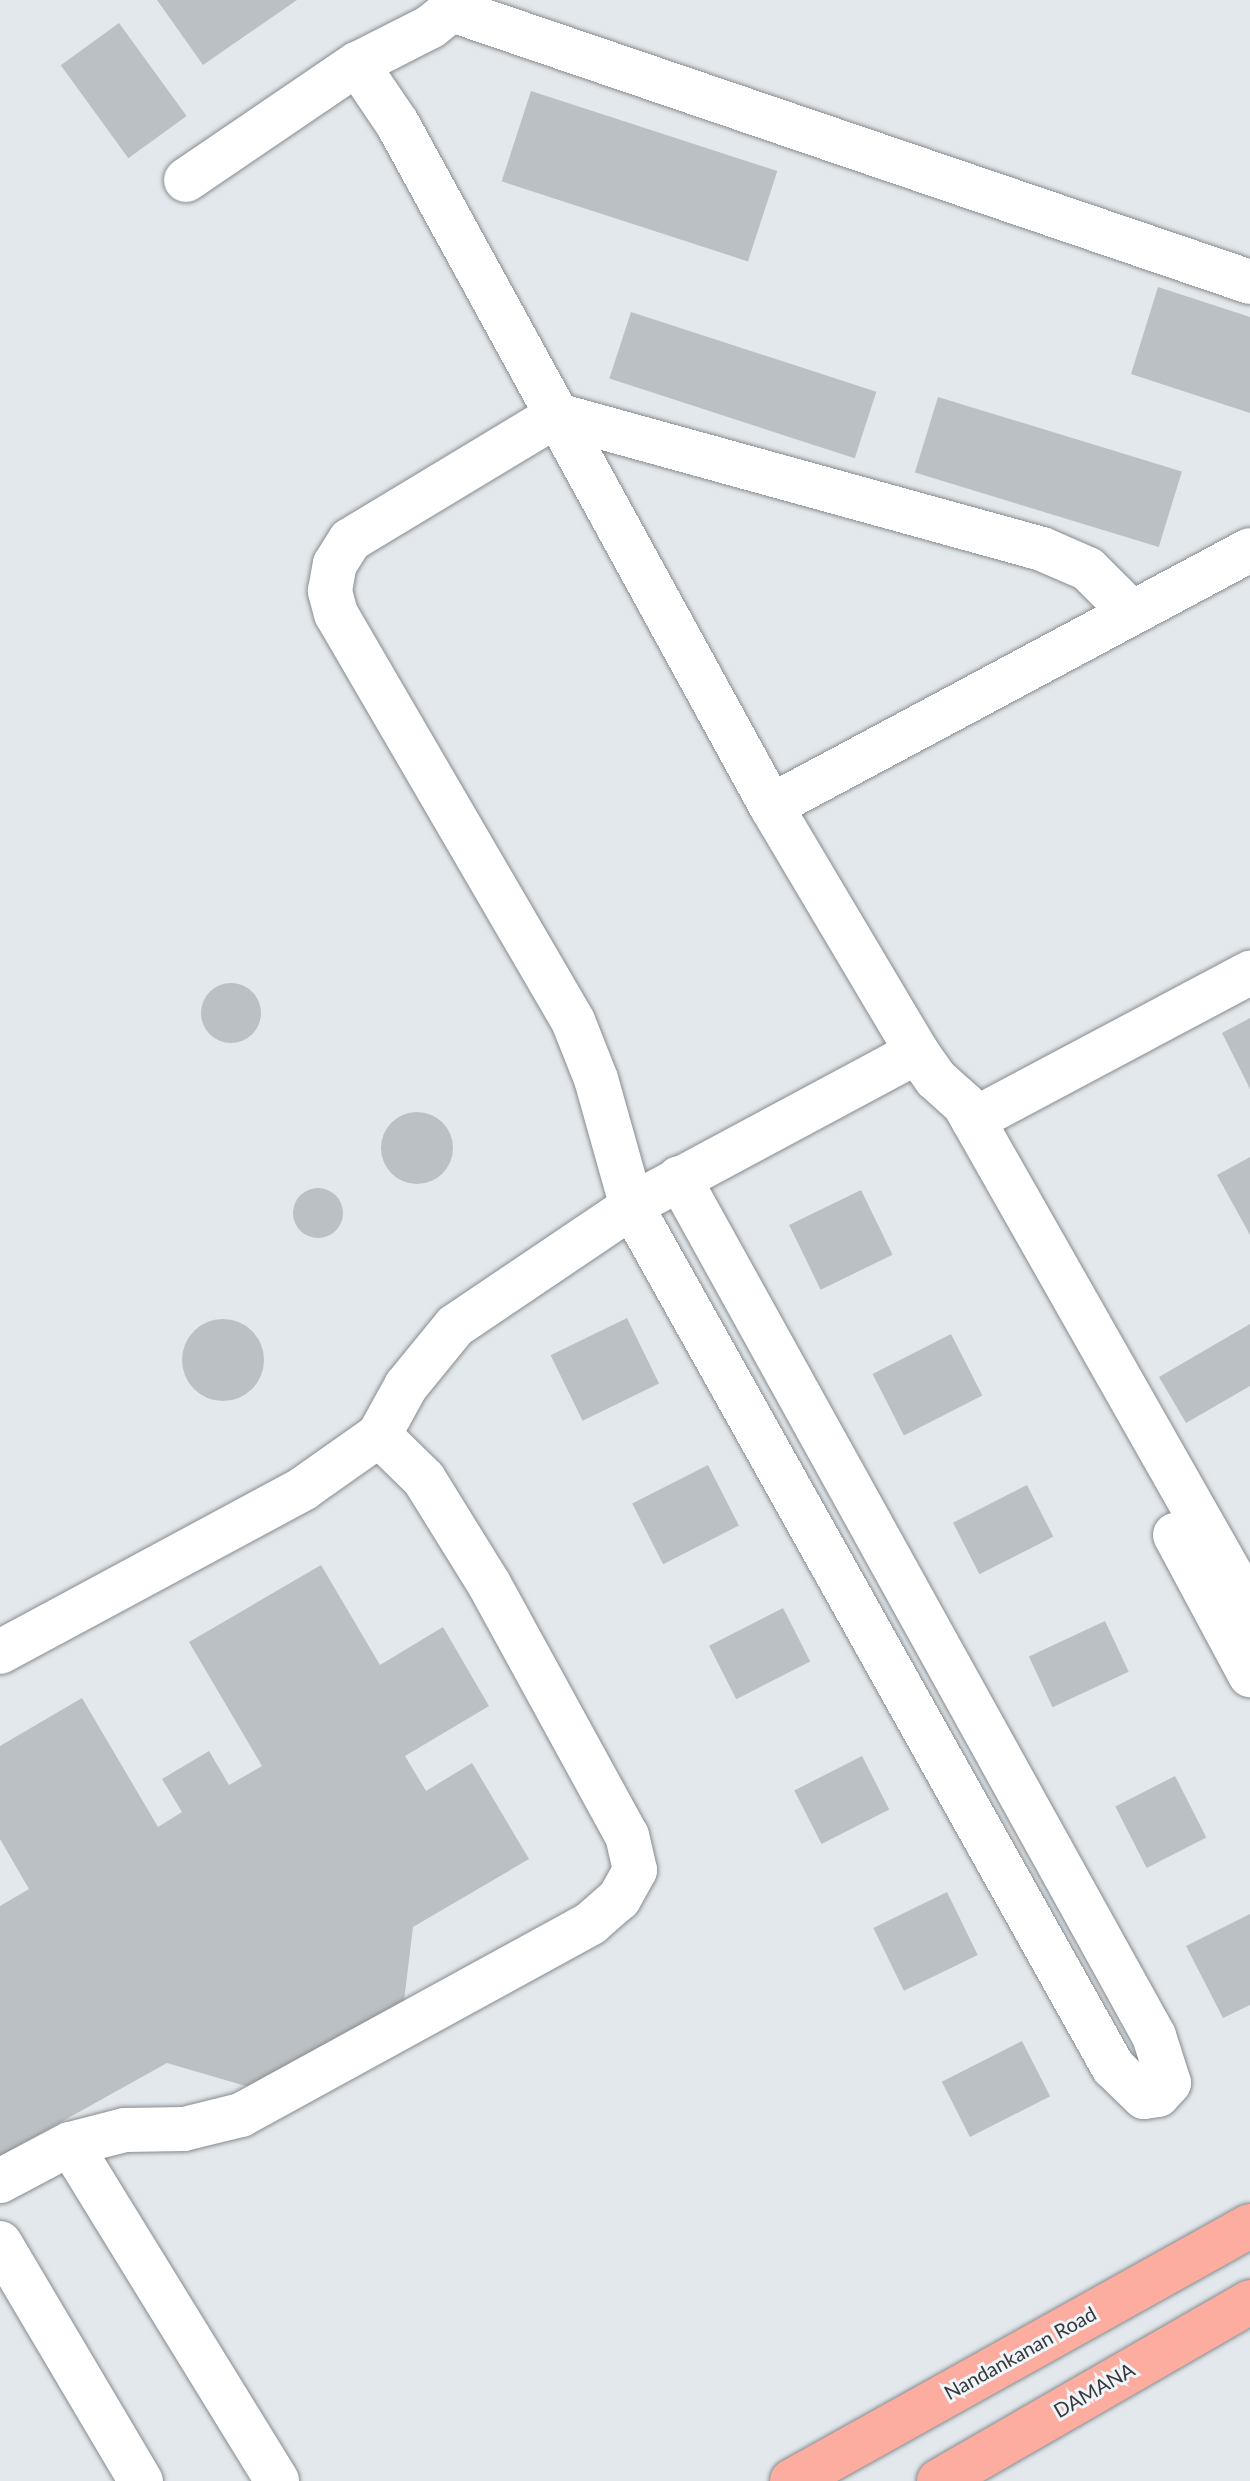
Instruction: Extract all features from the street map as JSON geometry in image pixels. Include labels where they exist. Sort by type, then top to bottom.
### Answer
[{"type":"main road","name":"Nandankanan Road","points":[[792,2481],[1250,2226]]},
{"type":"main road","name":"DAMANA","points":[[939,2481],[1250,2302]]},
{"type":"lane","points":[[186,180],[357,64],[430,27],[458,5],[1250,282]]},
{"type":"lane","points":[[357,64],[397,123],[771,806],[926,1066],[973,1120],[1250,1608]]},
{"type":"lane","points":[[679,1178],[1154,2036],[1169,2083],[1158,2095],[1144,2097],[1113,2067],[632,1207],[596,1079],[573,1021],[336,614],[330,591],[335,564],[350,540],[557,415],[1042,549],[1088,569],[1132,613]]},
{"type":"lane","points":[[771,806],[1250,550]]},
{"type":"lane","points":[[973,1120],[1250,973]]},
{"type":"lane","points":[[0,1652],[304,1488],[379,1435],[406,1386],[455,1326],[632,1207],[679,1178],[926,1066]]},
{"type":"lane","points":[[926,1066],[940,1123],[1250,1675]]},
{"type":"lane","points":[[0,2181],[70,2144],[125,2130],[184,2129],[241,2115],[591,1923],[619,1899],[635,1870],[627,1836],[489,1584],[424,1479],[379,1435]]},
{"type":"lane","points":[[70,2144],[277,2481]]},
{"type":"lane","points":[[0,2243],[141,2481]]},
{"type":"building","points":[[157,0],[297,0],[203,65]]},
{"type":"building","points":[[119,23],[187,116],[128,158],[61,65]]},
{"type":"building","points":[[531,91],[777,171],[748,261],[502,181]]},
{"type":"building","points":[[1158,287],[1250,317],[1250,413],[1131,374]]},
{"type":"building","points":[[631,312],[876,392],[855,458],[609,379]]},
{"type":"building","points":[[938,397],[1182,472],[1159,547],[915,473]]},
{"type":"building","points":[[231,983],[252,992],[261,1013],[252,1034],[231,1043],[210,1034],[201,1013],[210,992]]},
{"type":"building","points":[[1250,1018],[1250,1089],[1222,1033]]},
{"type":"building","points":[[417,1112],[437,1118],[447,1128],[453,1148],[447,1168],[437,1178],[417,1184],[397,1178],[387,1168],[381,1148],[387,1128],[397,1118]]},
{"type":"building","points":[[1250,1157],[1250,1235],[1217,1175]]},
{"type":"building","points":[[318,1188],[335,1196],[343,1213],[335,1230],[318,1238],[301,1230],[293,1213],[301,1196]]},
{"type":"building","points":[[861,1190],[893,1255],[821,1290],[789,1225]]},
{"type":"building","points":[[627,1318],[659,1384],[583,1421],[551,1355]]},
{"type":"building","points":[[223,1319],[239,1322],[252,1331],[261,1344],[264,1360],[261,1376],[252,1389],[239,1398],[223,1401],[207,1398],[194,1389],[185,1376],[182,1360],[185,1344],[194,1331],[207,1322]]},
{"type":"building","points":[[1250,1324],[1250,1386],[1186,1423],[1159,1377]]},
{"type":"building","points":[[951,1334],[982,1395],[904,1435],[873,1374]]},
{"type":"building","points":[[708,1465],[739,1526],[663,1564],[632,1504]]},
{"type":"building","points":[[1027,1485],[1053,1537],[979,1574],[953,1523]]},
{"type":"building","points":[[321,1565],[380,1665],[443,1627],[489,1706],[405,1756],[426,1791],[472,1763],[529,1859],[413,1927],[404,2001],[249,2087],[167,2063],[0,2156],[0,1906],[29,1889],[0,1839],[0,1746],[82,1698],[158,1827],[182,1812],[162,1779],[209,1751],[229,1785],[262,1766],[189,1642]]},
{"type":"building","points":[[783,1608],[810,1661],[736,1699],[709,1646]]},
{"type":"building","points":[[1105,1621],[1129,1672],[1053,1707],[1029,1656]]},
{"type":"building","points":[[862,1756],[889,1809],[822,1844],[794,1791]]},
{"type":"building","points":[[1175,1776],[1206,1837],[1147,1868],[1115,1806]]},
{"type":"building","points":[[947,1892],[978,1955],[904,1991],[873,1928]]},
{"type":"building","points":[[1250,1914],[1250,2005],[1223,2018],[1186,1946]]},
{"type":"building","points":[[1022,2041],[1050,2096],[970,2137],[942,2082]]}]
